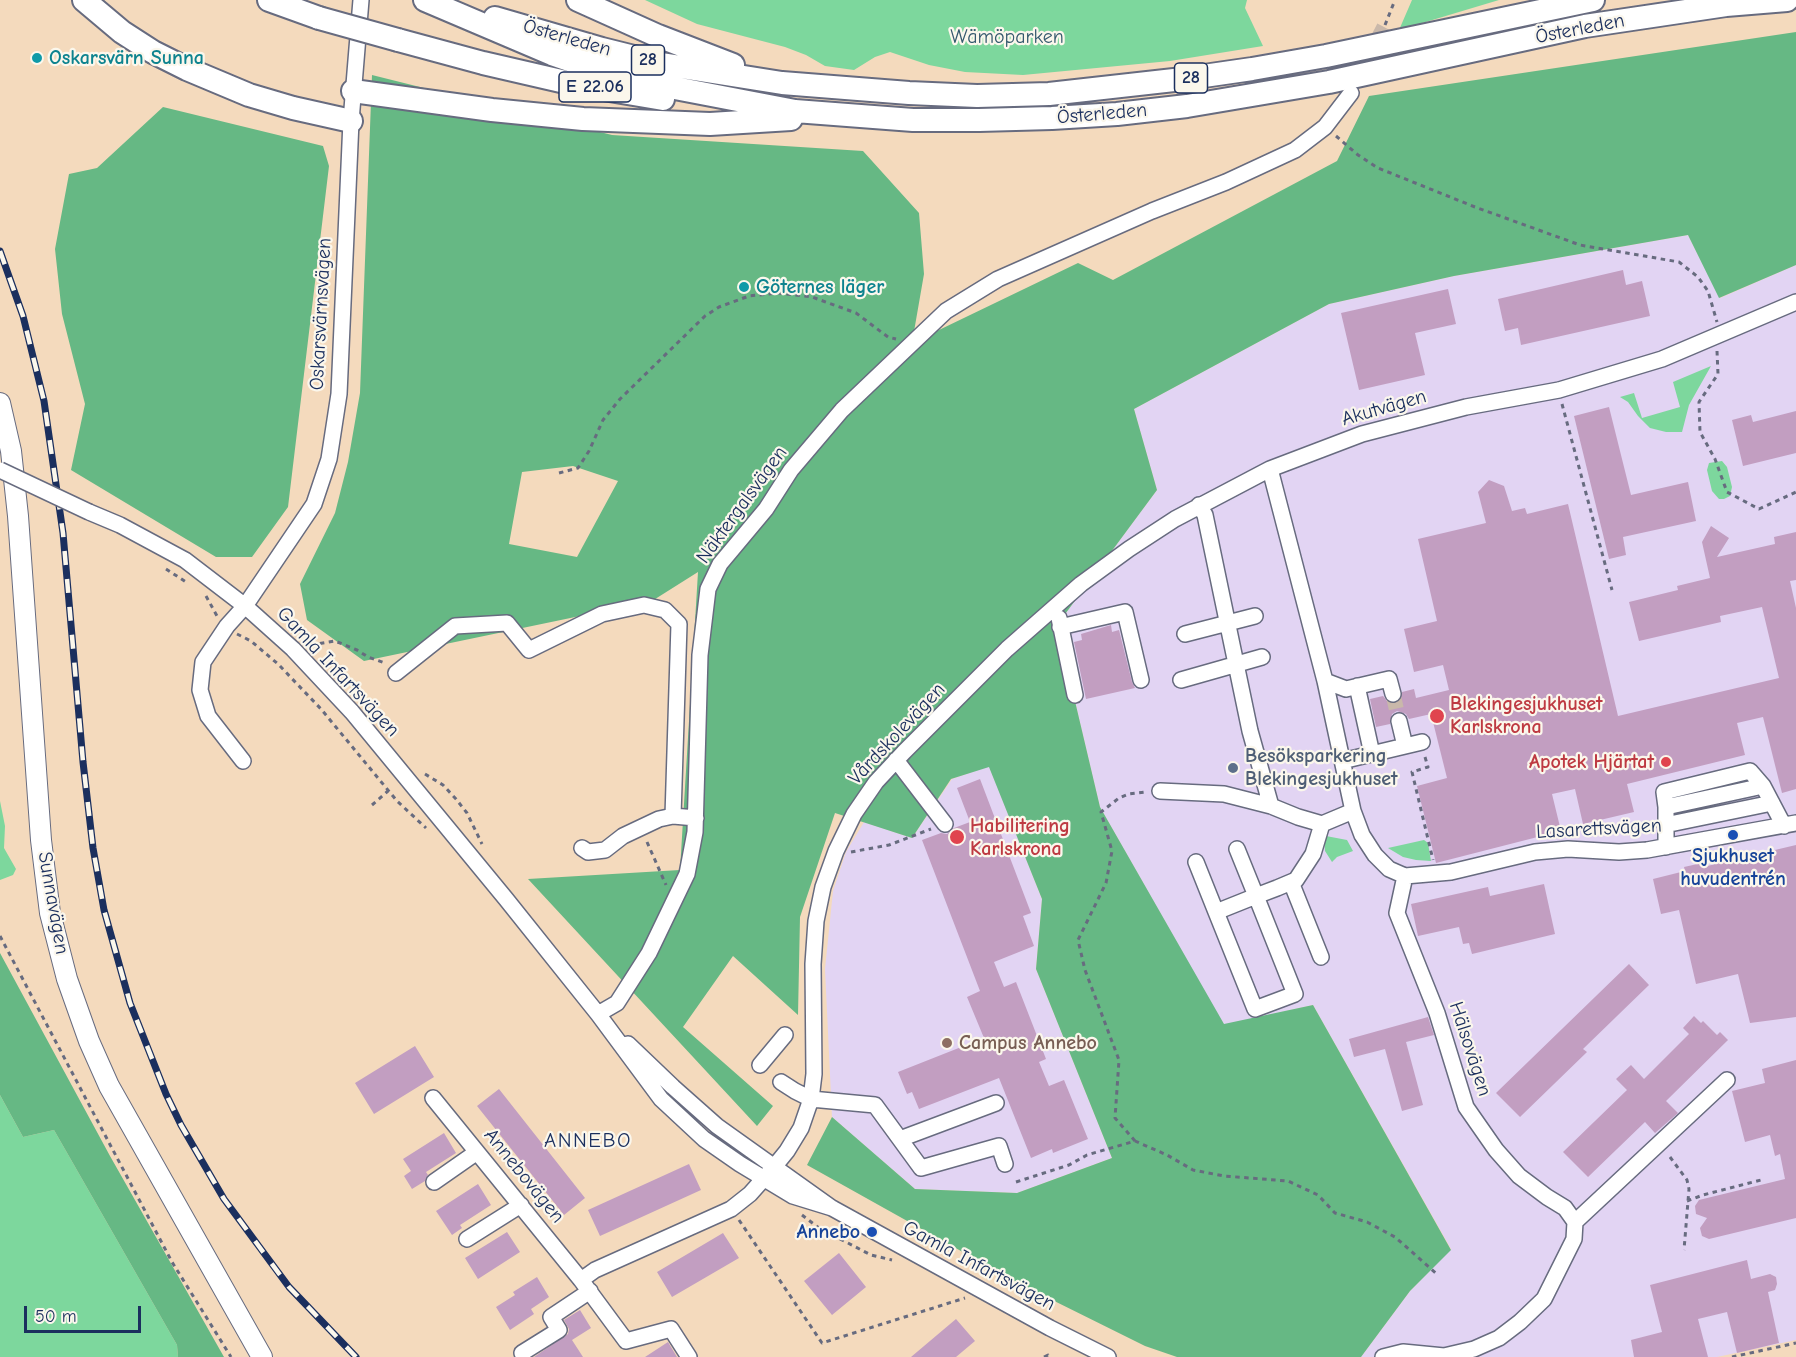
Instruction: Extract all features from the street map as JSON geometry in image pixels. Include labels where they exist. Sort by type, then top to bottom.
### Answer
[{"type":"highway","points":[[84,0],[123,32],[187,69],[249,95],[351,121]]},
{"type":"highway","name":"E 22.06","points":[[269,0],[319,18],[483,63],[619,92],[719,106],[795,111]]},
{"type":"highway","name":"Österleden","points":[[425,0],[512,39],[590,67],[654,84],[795,111],[913,120],[1041,119],[1187,106],[1329,82],[1585,26],[1726,5],[1787,0]]},
{"type":"highway","name":"Österleden","points":[[432,0],[662,64],[782,83],[977,96],[1049,94],[1183,80],[1326,56],[1593,0]]},
{"type":"highway","points":[[578,0],[668,41],[782,83]]},
{"type":"highway","points":[[353,92],[492,110],[631,122],[710,124],[850,115]]},
{"type":"main road","name":"Sunnavägen","points":[[0,403],[11,451],[18,516],[41,840],[51,913],[67,979],[89,1041],[109,1086],[262,1357]]},
{"type":"street","name":"Oskarsvärnsvägen","points":[[243,761],[208,716],[200,690],[203,662],[227,626],[245,606],[314,504],[329,459],[339,394],[351,121],[361,0]]},
{"type":"street","name":"Näktergalsvägen","points":[[598,1014],[617,1003],[649,953],[687,874],[695,832],[700,655],[708,589],[720,564],[766,509],[791,470],[842,410],[946,310],[998,279],[1226,182],[1295,150],[1325,127],[1351,93]]},
{"type":"street","name":"Akutvägen","points":[[1270,469],[1362,434],[1466,406],[1559,390],[1662,359],[1796,302]]},
{"type":"street","points":[[1270,469],[1325,681],[1353,811],[1362,835],[1375,855],[1389,869],[1405,876]]},
{"type":"street","name":"Vårdskolevägen","points":[[774,1167],[801,1128],[811,1099],[815,1045],[813,963],[816,921],[823,887],[836,851],[854,814],[876,782],[1007,649],[1054,607],[1129,549],[1199,505],[1270,469]]},
{"type":"street","name":"Gamla Infartsvägen","points":[[0,470],[120,525],[185,560],[245,606],[293,649],[352,712],[598,1014],[661,1099],[704,1139],[763,1179],[793,1196],[832,1208]]},
{"type":"street","points":[[1199,505],[1205,515],[1250,731],[1271,806]]},
{"type":"street","points":[[401,669],[455,626],[507,622],[529,650],[602,614],[644,605],[664,610],[679,624],[702,627]]},
{"type":"street","points":[[1054,607],[1058,614],[1075,695]]},
{"type":"street","points":[[1060,627],[1125,612],[1141,680]]},
{"type":"street","points":[[1185,634],[1255,616]]},
{"type":"street","points":[[673,816],[679,624]]},
{"type":"street","points":[[1181,680],[1262,657]]},
{"type":"street","points":[[1325,681],[1346,689],[1389,679],[1393,694]]},
{"type":"street","points":[[1357,686],[1372,754]]},
{"type":"street","points":[[1399,721],[1405,746]]},
{"type":"street","points":[[1342,761],[1422,742]]},
{"type":"street","points":[[896,760],[945,824]]},
{"type":"street","points":[[1666,847],[1666,807],[1763,786],[1772,803],[1790,825]]},
{"type":"street","points":[[1160,791],[1224,794],[1271,806],[1298,818],[1322,824],[1353,811]]},
{"type":"street","points":[[1665,825],[1772,803]]},
{"type":"street","points":[[582,848],[588,852],[604,850],[640,826],[659,819],[673,816],[696,818]]},
{"type":"street","points":[[1216,912],[1296,880],[1313,854],[1322,824]]},
{"type":"street","name":"Lasarettsvägen","points":[[1405,876],[1451,872],[1535,852],[1568,849],[1619,852],[1666,847],[1790,825]]},
{"type":"street","points":[[1196,862],[1255,1010],[1295,994],[1237,849]]},
{"type":"street","name":"Hälsovägen","points":[[1405,876],[1397,913],[1437,1013],[1466,1107],[1496,1150],[1519,1176],[1565,1208],[1575,1222]]},
{"type":"street","points":[[1292,882],[1321,957]]},
{"type":"street","name":"Gamla Infartsvägen","points":[[598,1014],[717,1126],[832,1208],[1019,1311],[1108,1357]]},
{"type":"street","points":[[760,1065],[785,1035]]},
{"type":"street","points":[[1383,1357],[1403,1352],[1444,1356],[1474,1349],[1498,1338],[1520,1322],[1544,1299],[1574,1239],[1575,1222],[1727,1080]]},
{"type":"street","points":[[782,1082],[811,1099],[875,1105],[921,1168],[999,1146],[1005,1164]]},
{"type":"street","name":"Annebovägen","points":[[433,1098],[585,1286],[626,1341],[671,1329],[689,1357]]},
{"type":"street","points":[[900,1139],[996,1103]]},
{"type":"street","points":[[434,1182],[477,1152]]},
{"type":"street","points":[[522,1353],[559,1330],[551,1317],[585,1286],[595,1270],[731,1209],[750,1194],[774,1167]]},
{"type":"street","points":[[467,1239],[520,1205]]},
{"type":"path","points":[[1384,27],[1395,0]]},
{"type":"path","points":[[1325,127],[1358,155],[1378,168],[1475,207],[1580,245],[1679,262],[1698,277],[1707,291],[1722,335],[1717,348],[1718,374],[1699,402],[1700,432],[1715,459],[1727,492],[1759,509],[1796,492]]},
{"type":"path","points":[[559,473],[578,468],[589,451],[603,420],[620,399],[705,316],[719,307],[748,296],[778,293],[812,297],[856,313],[888,337],[912,344]]},
{"type":"path","points":[[1559,390],[1612,590]]},
{"type":"path","points":[[311,645],[335,641],[401,669]]},
{"type":"path","points":[[1422,742],[1428,768],[1412,771],[1436,873]]},
{"type":"path","points":[[372,805],[388,791]]},
{"type":"path","points":[[1160,791],[1129,794],[1119,798],[1101,812],[1112,851],[1106,883],[1078,940],[1084,970],[1119,1060],[1115,1118],[1134,1141],[1167,1155],[1193,1170],[1224,1176],[1288,1181],[1317,1195],[1335,1213],[1367,1222],[1395,1237],[1438,1275]]},
{"type":"path","points":[[846,853],[889,845],[945,824]]},
{"type":"path","points":[[640,826],[673,903]]},
{"type":"path","points":[[0,936],[172,1262],[231,1357]]},
{"type":"path","points":[[1016,1182],[1070,1165],[1087,1155],[1134,1141]]},
{"type":"path","points":[[1670,1157],[1687,1180],[1689,1189],[1684,1250]]},
{"type":"path","points":[[1687,1201],[1761,1180]]},
{"type":"path","points":[[731,1209],[822,1343],[965,1298]]},
{"type":"path","points":[[1732,1357],[1796,1343]]},
{"type":"path","points":[[1044,1357],[1048,1355],[1049,1357]]},
{"type":"shaded area","name":"Blekingesjukhuset Karlskrona","points":[[1688,235],[1720,298],[1796,265],[1796,1340],[1717,1357],[1361,1357],[1410,1291],[1451,1249],[1313,1005],[1224,1025],[1100,807],[1057,625],[1157,490],[1134,409],[1329,304],[1454,276]]},
{"type":"shaded area","name":"Campus Annebo","points":[[989,766],[1042,899],[1036,969],[1112,1158],[1017,1193],[915,1189],[832,1117],[825,969],[833,891],[846,852],[864,822],[912,838],[952,779]]},
{"type":"green space","name":"Wämöparken","points":[[645,0],[1247,0],[1245,8],[1263,46],[1170,61],[1023,75],[965,72],[929,65],[890,52],[875,57],[854,70],[825,66],[785,47],[697,24]]},
{"type":"green space","points":[[1412,0],[1499,0],[1399,30]]},
{"type":"green space","points":[[1796,32],[1796,265],[1719,298],[1688,235],[1454,276],[1329,304],[1134,409],[1157,490],[1057,625],[1100,807],[1224,1024],[1313,1005],[1451,1250],[1410,1291],[1361,1357],[1177,1357],[1145,1346],[1020,1284],[807,1165],[832,1117],[915,1189],[1017,1193],[1112,1158],[1036,969],[1042,899],[989,767],[951,779],[912,838],[835,813],[800,917],[798,1015],[733,956],[683,1027],[773,1106],[757,1126],[528,879],[680,870],[698,572],[652,601],[364,661],[307,620],[300,584],[335,513],[348,462],[360,393],[372,75],[612,135],[863,151],[919,213],[924,274],[912,343],[1078,263],[1113,280],[1337,161],[1369,96]],"holes":[[[573,466],[618,481],[577,557],[509,544],[522,472]]]},
{"type":"green space","points":[[163,107],[323,146],[329,166],[288,507],[252,557],[216,557],[71,470],[85,404],[62,314],[55,249],[69,174],[97,168]]},
{"type":"green space","points":[[1711,366],[1689,405],[1682,432],[1666,432],[1650,428],[1628,402],[1620,397],[1634,393],[1642,418],[1680,407],[1673,382]]},
{"type":"green space","points":[[1722,461],[1727,467],[1732,487],[1730,496],[1719,499],[1712,491],[1707,470],[1709,463]]},
{"type":"green space","points":[[0,801],[5,826],[4,848],[16,869],[13,875],[0,880]]},
{"type":"green space","points":[[1326,836],[1347,840],[1353,851],[1337,857],[1332,862],[1325,851]]},
{"type":"green space","points":[[1424,840],[1428,843],[1431,861],[1403,857],[1388,848]]},
{"type":"green space","points":[[0,953],[110,1156],[224,1357],[178,1357],[177,1345],[54,1130],[23,1137],[0,1095]]},
{"type":"green space","points":[[0,1095],[23,1137],[54,1130],[177,1345],[178,1357],[0,1357]]},
{"type":"building","points":[[1623,270],[1626,285],[1642,281],[1650,316],[1521,345],[1518,328],[1505,331],[1498,299]]},
{"type":"building","points":[[1448,289],[1456,324],[1415,333],[1425,375],[1359,390],[1341,313]]},
{"type":"building","points":[[1609,407],[1631,495],[1688,482],[1696,521],[1623,537],[1626,555],[1609,559],[1574,416]]},
{"type":"building","points":[[1796,411],[1796,453],[1743,466],[1732,420],[1751,415],[1753,422]]},
{"type":"building","points":[[1489,480],[1504,486],[1512,511],[1525,508],[1527,514],[1568,504],[1618,716],[1779,678],[1762,607],[1720,616],[1721,622],[1639,641],[1629,602],[1678,590],[1677,586],[1710,578],[1702,542],[1711,526],[1729,538],[1717,557],[1775,544],[1774,537],[1796,532],[1796,580],[1790,581],[1796,608],[1796,789],[1782,793],[1763,717],[1737,723],[1745,755],[1627,784],[1634,812],[1583,824],[1575,789],[1552,794],[1561,831],[1436,863],[1417,786],[1447,778],[1431,714],[1409,719],[1406,714],[1397,711],[1392,714],[1390,724],[1376,727],[1370,699],[1383,696],[1387,701],[1395,704],[1400,700],[1402,692],[1414,689],[1416,698],[1449,690],[1443,665],[1414,672],[1404,629],[1437,621],[1418,539],[1486,523],[1478,492]]},
{"type":"building","points":[[1111,625],[1112,632],[1119,630],[1135,688],[1086,699],[1074,642],[1082,640],[1081,634]]},
{"type":"building","points":[[980,779],[1031,913],[1023,916],[1034,946],[994,962],[1004,987],[1016,982],[1046,1059],[1039,1062],[1049,1086],[1064,1080],[1088,1139],[1053,1153],[1052,1149],[1031,1158],[999,1078],[919,1109],[912,1092],[907,1094],[898,1072],[984,1038],[967,997],[980,991],[922,840],[941,833],[947,834],[954,828],[970,822],[957,788]]},
{"type":"building","points":[[1796,845],[1796,1017],[1750,1023],[1738,974],[1696,984],[1679,910],[1661,914],[1653,879],[1685,871],[1684,867],[1702,863],[1703,867]]},
{"type":"building","points":[[1544,884],[1555,934],[1472,954],[1469,943],[1463,944],[1459,927],[1418,936],[1411,904],[1488,887],[1490,896]]},
{"type":"building","points":[[1629,964],[1649,985],[1583,1049],[1587,1052],[1520,1117],[1496,1093]]},
{"type":"building","points":[[1694,1016],[1701,1023],[1703,1021],[1717,1035],[1720,1032],[1728,1040],[1666,1101],[1678,1113],[1655,1133],[1645,1122],[1588,1177],[1563,1152],[1627,1090],[1616,1079],[1631,1065],[1644,1079],[1689,1034],[1683,1028]]},
{"type":"building","points":[[1428,1017],[1434,1035],[1406,1042],[1423,1105],[1402,1111],[1385,1049],[1354,1057],[1349,1039]]},
{"type":"building","points":[[415,1046],[434,1077],[374,1114],[355,1083]]},
{"type":"building","points":[[1796,1060],[1796,1218],[1709,1239],[1702,1236],[1700,1228],[1707,1218],[1696,1214],[1695,1206],[1699,1200],[1785,1179],[1780,1154],[1775,1156],[1770,1135],[1745,1142],[1732,1091],[1765,1083],[1762,1069]]},
{"type":"building","points":[[499,1089],[585,1198],[564,1215],[477,1106]]},
{"type":"building","points":[[444,1133],[456,1153],[426,1172],[428,1175],[425,1181],[412,1189],[404,1176],[411,1171],[403,1159]]},
{"type":"building","points":[[689,1164],[701,1190],[600,1236],[588,1210]]},
{"type":"building","points":[[478,1184],[491,1205],[460,1225],[462,1228],[452,1235],[436,1211]]},
{"type":"building","points":[[507,1232],[520,1252],[478,1279],[465,1258]]},
{"type":"building","points":[[723,1233],[739,1258],[672,1297],[657,1272]]},
{"type":"building","points":[[839,1253],[866,1287],[832,1315],[804,1281]]},
{"type":"building","points":[[1747,1260],[1751,1279],[1770,1274],[1776,1277],[1775,1290],[1768,1292],[1779,1343],[1737,1353],[1727,1312],[1698,1319],[1708,1357],[1634,1357],[1631,1340],[1662,1332],[1650,1285]]},
{"type":"building","points":[[537,1277],[549,1297],[531,1309],[534,1314],[510,1330],[496,1307],[515,1295],[513,1292]]},
{"type":"building","points":[[580,1310],[591,1328],[572,1340],[583,1357],[534,1357],[568,1334],[569,1329],[564,1320]]},
{"type":"building","points":[[956,1319],[975,1341],[956,1357],[911,1357]]},
{"type":"building","points":[[668,1342],[677,1357],[645,1357]]},
{"type":"tunnel","points":[[1357,79],[1384,27]]},
{"type":"tunnel","points":[[1393,694],[1399,721]]},
{"type":"railway","points":[[0,251],[23,316],[44,401],[63,533],[83,762],[93,848],[104,910],[130,1003],[166,1094],[181,1125],[224,1199],[289,1287],[356,1357]]},
{"type":"place","name":"Oskarsvärn Sunna","points":[[37,58]]},
{"type":"place","name":"Göternes läger","points":[[744,287]]},
{"type":"place","name":"Blekingesjukhuset Karlskrona","points":[[1437,716]]},
{"type":"place","name":"Apotek Hjärtat","points":[[1666,762]]},
{"type":"place","name":"Besöksparkering Blekingesjukhuset","points":[[1233,768]]},
{"type":"place","name":"Sjukhuset huvudentrén","points":[[1733,835]]},
{"type":"place","name":"Habilitering Karlskrona","points":[[957,837]]},
{"type":"place","name":"Campus Annebo","points":[[947,1043]]},
{"type":"place","name":"Annebo","points":[[872,1232]]},
{"type":"district","name":"ANNEBO","points":[[588,1141]]}]
